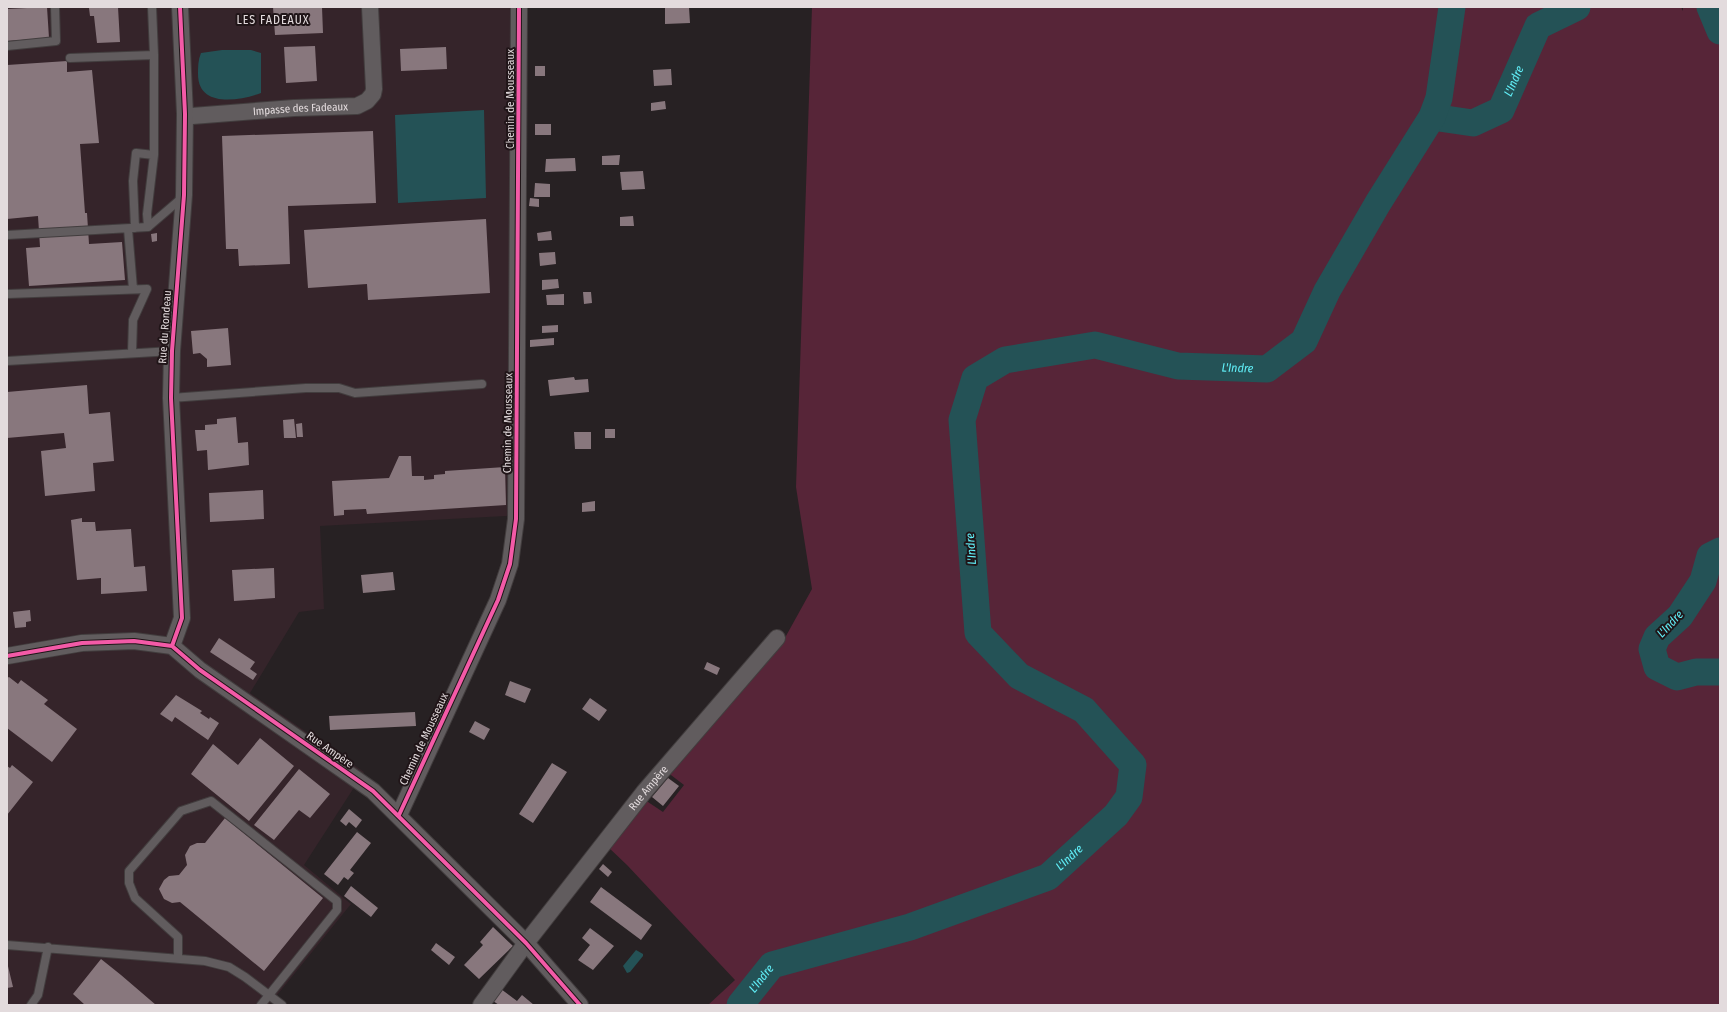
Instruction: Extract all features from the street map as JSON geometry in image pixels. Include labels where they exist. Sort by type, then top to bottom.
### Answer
[{"type":"street","name":"Rue du Rondeau","points":[[172,646],[182,618],[171,398],[172,351],[184,195],[185,114],[180,7]]},
{"type":"street","name":"Impasse des Fadeaux","points":[[185,114],[192,116],[294,108],[357,106],[367,101],[373,94],[374,88],[370,7]]},
{"type":"street","name":"Chemin de Mousseaux","points":[[398,815],[498,600],[510,564],[516,519],[519,7]]},
{"type":"street","name":"Rue Ampère","points":[[526,943],[644,792],[778,638]]},
{"type":"street","points":[[7,656],[82,643],[134,641],[172,646]]},
{"type":"street","name":"Rue Ampère","points":[[172,646],[200,670],[373,791],[526,943],[580,1005]]},
{"type":"street","points":[[481,1005],[526,943]]},
{"type":"lane","points":[[7,46],[56,40],[55,7]]},
{"type":"lane","points":[[148,227],[147,214],[154,155],[154,55],[152,7]]},
{"type":"lane","points":[[70,58],[154,55]]},
{"type":"lane","points":[[133,290],[133,181],[136,153],[154,155]]},
{"type":"lane","points":[[7,235],[148,227],[184,195]]},
{"type":"lane","points":[[7,294],[147,289],[132,320],[132,353]]},
{"type":"lane","points":[[7,361],[172,351]]},
{"type":"lane","points":[[171,398],[306,388],[339,388],[355,393],[482,384]]},
{"type":"lane","points":[[178,958],[178,937],[135,898],[129,883],[129,871],[181,811],[211,801],[337,902],[337,910],[261,1005]]},
{"type":"lane","points":[[7,945],[48,947],[205,961],[229,967],[282,1005]]},
{"type":"lane","points":[[31,1005],[38,995],[48,947]]},
{"type":"shaded area","points":[[7,7],[526,7],[525,515],[320,526],[324,609],[299,612],[250,693],[364,772],[304,865],[351,904],[269,1005],[7,1005]]},
{"type":"shaded area","points":[[812,7],[1681,7],[1683,11],[1683,7],[1720,7],[1720,1005],[708,1005],[735,980],[627,865],[607,846],[645,800],[663,812],[684,785],[667,772],[781,645],[812,589],[796,487]]},
{"type":"water","points":[[222,50],[251,50],[261,53],[261,93],[242,98],[221,99],[212,97],[205,92],[200,85],[198,74],[201,53]]},
{"type":"water","points":[[484,110],[486,198],[398,203],[395,115]]},
{"type":"water","points":[[636,950],[643,954],[643,956],[630,972],[627,973],[623,966]]},
{"type":"building","points":[[47,7],[49,38],[7,41],[7,9]]},
{"type":"building","points":[[118,7],[120,42],[97,43],[94,16],[90,16],[89,8]]},
{"type":"building","points":[[273,7],[322,7],[323,33],[275,35]]},
{"type":"building","points":[[665,7],[689,7],[690,23],[665,24]]},
{"type":"building","points":[[315,46],[317,81],[286,83],[284,47]]},
{"type":"building","points":[[446,47],[447,69],[401,71],[400,49]]},
{"type":"building","points":[[67,61],[67,72],[92,70],[99,143],[80,144],[85,213],[87,213],[89,244],[122,242],[125,280],[29,286],[26,248],[40,247],[38,216],[7,219],[7,65]]},
{"type":"building","points":[[535,66],[545,66],[545,76],[535,76]]},
{"type":"building","points":[[671,69],[672,85],[654,86],[653,70]]},
{"type":"building","points":[[665,101],[666,109],[651,111],[651,103]]},
{"type":"building","points":[[535,124],[551,124],[551,135],[535,135]]},
{"type":"building","points":[[373,131],[376,203],[288,206],[290,264],[239,266],[238,249],[226,249],[222,136]]},
{"type":"building","points":[[620,155],[619,165],[602,165],[602,156]]},
{"type":"building","points":[[575,158],[576,171],[545,172],[546,159]]},
{"type":"building","points":[[643,171],[645,189],[622,190],[620,172]]},
{"type":"building","points":[[535,183],[550,184],[550,197],[534,197]]},
{"type":"building","points":[[530,198],[539,199],[539,207],[529,206]]},
{"type":"building","points":[[633,216],[634,226],[620,226],[620,217]]},
{"type":"building","points":[[486,219],[490,293],[368,300],[367,284],[308,288],[304,230]]},
{"type":"building","points":[[551,231],[552,240],[538,241],[537,233]]},
{"type":"building","points":[[157,233],[157,241],[152,242],[151,234]]},
{"type":"building","points":[[555,252],[556,264],[540,266],[539,253]]},
{"type":"building","points":[[558,279],[559,288],[542,290],[542,280]]},
{"type":"building","points":[[583,292],[591,292],[592,303],[584,304]]},
{"type":"building","points":[[564,294],[564,305],[547,305],[546,295]]},
{"type":"building","points":[[558,325],[558,332],[542,333],[542,326]]},
{"type":"building","points":[[228,328],[231,365],[207,367],[207,359],[200,353],[193,354],[191,331]]},
{"type":"building","points":[[554,338],[554,345],[530,347],[530,340]]},
{"type":"building","points":[[574,377],[575,380],[588,379],[589,392],[550,396],[548,380]]},
{"type":"building","points":[[87,385],[89,414],[110,412],[114,461],[93,463],[95,491],[45,496],[41,451],[66,448],[64,433],[7,438],[7,392]]},
{"type":"building","points":[[236,417],[238,443],[248,442],[249,465],[208,470],[207,450],[197,451],[195,430],[205,430],[205,425],[217,424],[217,419]]},
{"type":"building","points":[[294,419],[296,438],[284,438],[283,420]]},
{"type":"building","points":[[302,423],[303,437],[297,437],[296,424]]},
{"type":"building","points":[[605,429],[615,429],[615,438],[605,438]]},
{"type":"building","points":[[574,432],[591,432],[591,449],[575,449]]},
{"type":"building","points":[[399,456],[411,456],[412,476],[424,476],[424,480],[434,479],[434,475],[445,474],[445,471],[505,467],[506,505],[367,514],[366,509],[344,510],[344,515],[334,516],[332,481],[389,478]]},
{"type":"building","points":[[263,490],[264,519],[210,522],[209,493]]},
{"type":"building","points":[[595,501],[595,511],[582,512],[582,503]]},
{"type":"building","points":[[82,518],[82,522],[95,522],[96,531],[131,529],[134,567],[145,566],[147,591],[101,594],[101,578],[77,580],[71,520]]},
{"type":"building","points":[[274,568],[275,598],[234,601],[232,570]]},
{"type":"building","points":[[393,572],[395,590],[363,593],[361,575]]},
{"type":"building","points":[[30,610],[31,621],[26,622],[26,627],[15,628],[13,612]]},
{"type":"building","points":[[219,638],[255,662],[250,669],[257,674],[253,680],[210,652]]},
{"type":"building","points":[[707,662],[720,668],[717,675],[704,669]]},
{"type":"building","points":[[9,677],[18,684],[21,680],[48,700],[44,704],[77,729],[52,762],[7,728],[7,678]]},
{"type":"building","points":[[510,681],[531,689],[525,703],[505,695]]},
{"type":"building","points":[[176,695],[202,711],[200,713],[209,719],[210,717],[219,723],[208,740],[175,717],[172,722],[160,714]]},
{"type":"building","points":[[590,698],[607,710],[599,721],[582,709]]},
{"type":"building","points":[[415,712],[416,726],[330,730],[329,716]]},
{"type":"building","points":[[475,721],[490,729],[484,740],[469,732]]},
{"type":"building","points":[[260,738],[294,766],[249,821],[191,774],[213,744],[238,765]]},
{"type":"building","points":[[552,763],[567,772],[533,823],[519,814]]},
{"type":"building","points":[[12,765],[33,782],[7,815],[7,766],[10,768]]},
{"type":"building","points":[[299,769],[330,794],[310,818],[299,810],[274,840],[254,825]]},
{"type":"building","points":[[668,778],[679,786],[663,806],[652,797]]},
{"type":"building","points":[[349,809],[362,820],[356,828],[349,822],[346,826],[340,821]]},
{"type":"building","points":[[225,818],[323,898],[264,971],[180,902],[172,903],[164,899],[159,889],[164,880],[169,876],[179,875],[187,865],[185,855],[190,846],[197,843],[205,843]]},
{"type":"building","points":[[357,832],[371,843],[350,870],[354,873],[348,880],[344,877],[338,885],[324,874]]},
{"type":"building","points":[[603,864],[612,872],[608,877],[599,869]]},
{"type":"building","points":[[351,886],[378,908],[371,917],[344,896]]},
{"type":"building","points":[[601,887],[652,925],[641,940],[590,902]]},
{"type":"building","points":[[493,927],[513,946],[479,979],[464,965],[483,945],[480,942]]},
{"type":"building","points":[[590,928],[614,946],[593,970],[578,960],[590,945],[582,938]]},
{"type":"building","points":[[436,943],[455,957],[449,965],[431,950]]},
{"type":"building","points":[[101,959],[156,1005],[85,1005],[73,994]]},
{"type":"building","points":[[7,962],[13,987],[7,988]]},
{"type":"building","points":[[501,989],[517,1001],[522,995],[534,1005],[499,1005],[493,1001]]},
{"type":"waterway","name":"L'Indre","points":[[740,1005],[772,965],[910,927],[1048,877],[1116,815],[1129,797],[1133,765],[1084,710],[1019,676],[978,633],[962,420],[975,378],[1005,360],[1095,345],[1178,366],[1267,369],[1304,341],[1327,291],[1378,203],[1432,117],[1439,98],[1452,7]]},
{"type":"waterway","name":"L'Indre","points":[[1432,117],[1473,123],[1501,110],[1538,26],[1577,7]]},
{"type":"waterway","name":"L'Indre","points":[[1710,7],[1720,31]]},
{"type":"waterway","name":"L'Indre","points":[[1720,551],[1710,556],[1703,581],[1680,616],[1657,637],[1652,649],[1657,667],[1677,677],[1696,672],[1720,672]]},
{"type":"cycle path","points":[[172,646],[182,618],[171,398],[172,351],[184,195],[185,114],[180,7]]},
{"type":"cycle path","points":[[399,815],[498,600],[510,564],[516,519],[519,7]]},
{"type":"cycle path","points":[[7,656],[82,643],[134,641],[172,646],[200,670],[373,791],[526,943],[580,1005]]},
{"type":"district","name":"LES FADEAUX","points":[[273,20]]}]
